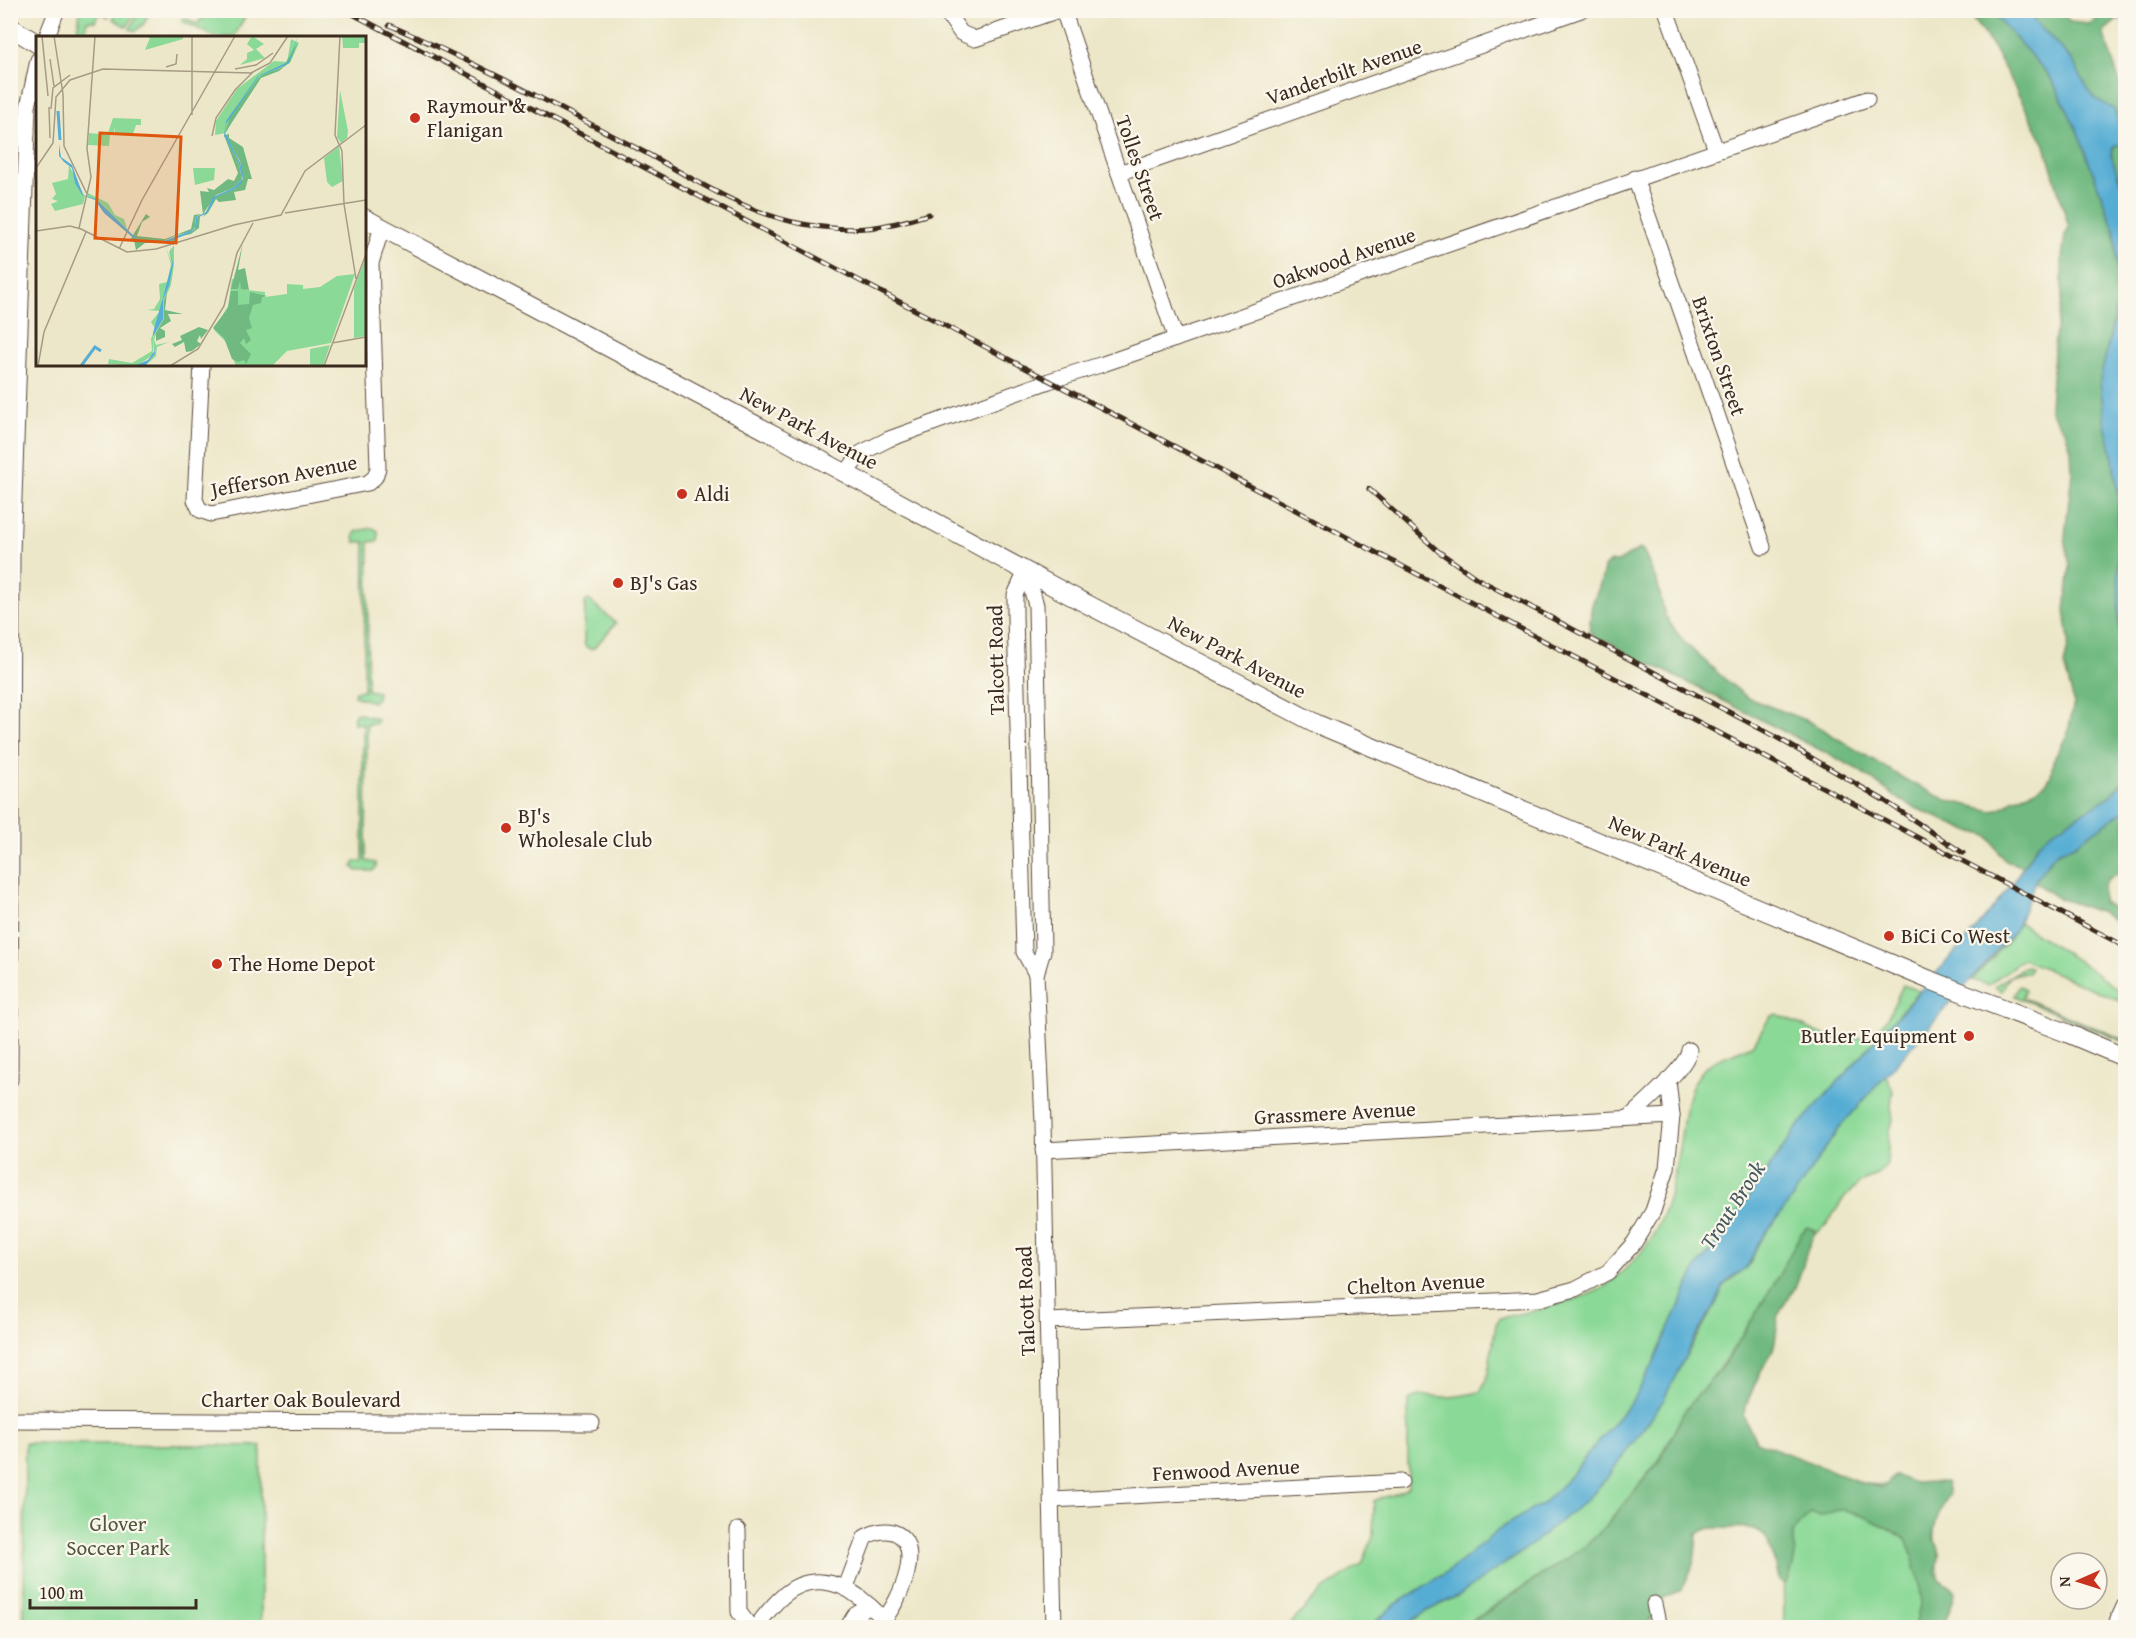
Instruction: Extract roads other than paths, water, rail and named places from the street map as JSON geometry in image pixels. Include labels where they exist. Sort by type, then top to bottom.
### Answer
[{"type":"main road","points":[[10,27],[36,43]]},
{"type":"main road","name":"New Park Avenue","points":[[366,219],[1317,724],[1930,980],[2126,1058]]},
{"type":"main road","points":[[2116,1628],[2126,1606]]},
{"type":"street","points":[[47,36],[57,10]]},
{"type":"street","points":[[945,10],[961,33],[975,39],[1061,10]]},
{"type":"street","name":"Tolles Street","points":[[1061,10],[1176,339]]},
{"type":"street","name":"Vanderbilt Avenue","points":[[1119,173],[1581,10]]},
{"type":"street","points":[[1666,10],[1716,150]]},
{"type":"street","points":[[10,1080],[11,553],[14,410],[28,107],[36,69]]},
{"type":"street","name":"Oakwood Avenue","points":[[846,472],[861,453],[889,439],[1049,381],[1867,99]]},
{"type":"street","points":[[10,131],[27,132]]},
{"type":"street","name":"Brixton Street","points":[[1635,178],[1763,547]]},
{"type":"street","name":"Jefferson Avenue","points":[[202,366],[195,500],[200,510],[211,514],[368,483],[375,477],[378,468],[370,263],[382,227]]},
{"type":"street","name":"Talcott Road","points":[[1026,571],[1036,605],[1043,951],[1036,974],[1048,1321],[1054,1628]]},
{"type":"street","name":"Talcott Road","points":[[1026,571],[1015,595],[1022,892],[1024,952],[1036,974]]},
{"type":"street","points":[[1019,761],[1039,761]]},
{"type":"street","points":[[1022,892],[1041,891]]},
{"type":"street","points":[[1629,1118],[1681,1067],[1689,1056],[1689,1050]]},
{"type":"street","points":[[1668,1080],[1672,1116]]},
{"type":"street","name":"Grassmere Avenue","points":[[1043,1150],[1672,1116]]},
{"type":"street","name":"Chelton Avenue","points":[[1048,1321],[1539,1299],[1575,1289],[1608,1272],[1634,1244],[1653,1211],[1667,1168],[1672,1116]]},
{"type":"street","name":"Charter Oak Boulevard","points":[[10,1420],[592,1423]]},
{"type":"street","name":"Fenwood Avenue","points":[[1052,1500],[1401,1482]]},
{"type":"street","points":[[738,1530],[739,1612],[753,1628],[783,1595],[799,1586],[814,1582],[831,1582],[846,1587],[887,1623],[909,1564],[910,1552],[906,1541],[898,1534],[886,1530],[866,1537],[846,1587]]},
{"type":"street","points":[[1654,1604],[1659,1628]]},
{"type":"street","points":[[847,1628],[855,1616],[870,1606]]},
{"type":"water","points":[[1991,11],[2025,11],[2072,60],[2096,99],[2114,109],[2125,143],[2125,146],[2113,147],[2111,155],[2126,200],[2125,663],[2119,623],[2118,496],[2112,453],[2105,425],[2100,381],[2116,309],[2115,232],[2077,130],[2056,87],[2048,74]]},
{"type":"water","points":[[2125,780],[2125,810],[2074,845],[2057,852],[2036,879],[2016,929],[1840,1127],[1788,1204],[1759,1242],[1746,1269],[1733,1276],[1723,1287],[1663,1401],[1607,1478],[1586,1500],[1534,1543],[1461,1594],[1427,1611],[1403,1627],[1369,1628],[1396,1604],[1453,1568],[1502,1527],[1542,1504],[1565,1482],[1635,1397],[1652,1366],[1697,1267],[1717,1243],[1799,1125],[1974,931],[2009,888],[2038,844],[2049,833],[2109,797]]},
{"type":"railway","points":[[345,10],[2126,947]]},
{"type":"railway","points":[[389,25],[487,71],[646,153],[702,185],[762,212],[803,224],[852,229],[881,226],[929,214]]},
{"type":"railway","points":[[1369,489],[1438,551],[1478,579],[1776,737],[1885,801],[1963,853]]},
{"type":"place","name":"Raymour & Flanigan","points":[[415,118]]},
{"type":"place","name":"Aldi","points":[[682,494]]},
{"type":"place","name":"BJ's Gas","points":[[618,583]]},
{"type":"place","name":"BJ's Wholesale Club","points":[[506,828]]},
{"type":"place","name":"BiCi Co West","points":[[1889,936]]},
{"type":"place","name":"The Home Depot","points":[[217,964]]},
{"type":"place","name":"Butler Equipment","points":[[1969,1036]]},
{"type":"water label","name":"Trout Brook","points":[[1732,1205]]},
{"type":"park label","name":"Glover Soccer Park","points":[[118,1536]]}]
